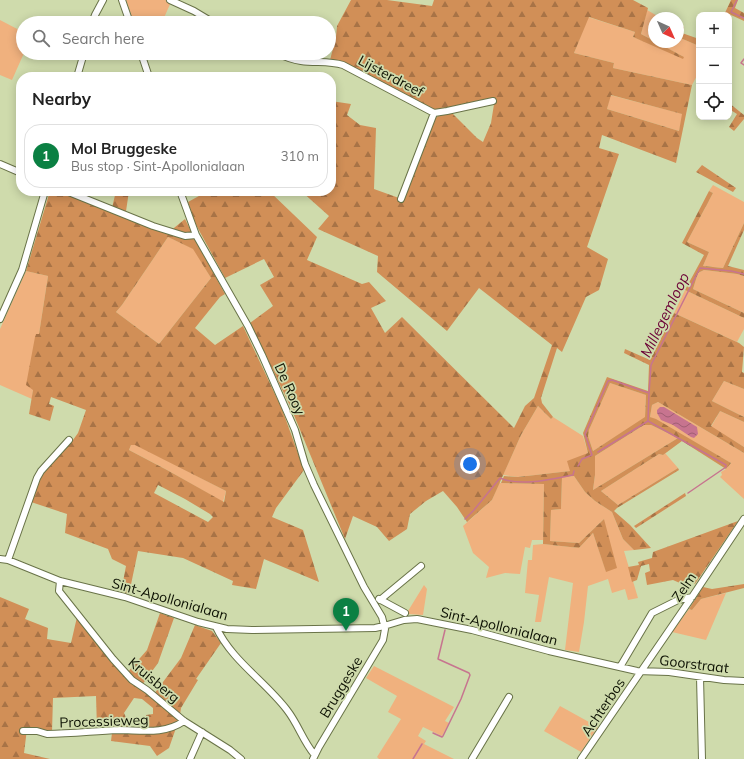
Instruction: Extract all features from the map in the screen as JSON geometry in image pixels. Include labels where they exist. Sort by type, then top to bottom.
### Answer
[{"type":"street","points":[[95,16],[103,0]]},
{"type":"street","points":[[122,0],[128,16]]},
{"type":"street","points":[[170,0],[202,16]]},
{"type":"street","points":[[78,72],[82,60]]},
{"type":"street","points":[[143,60],[147,72]]},
{"type":"street","name":"Lijsterdreef","points":[[297,60],[328,62],[343,65],[434,113],[447,112],[493,101]]},
{"type":"street","points":[[401,199],[434,113]]},
{"type":"street","points":[[0,164],[16,171]]},
{"type":"street","points":[[0,319],[22,270],[44,196]]},
{"type":"street","points":[[79,196],[154,226],[185,236],[196,234]]},
{"type":"street","name":"De Rooy","points":[[182,196],[196,234],[248,326],[290,418],[314,485],[371,600],[382,617],[384,626]]},
{"type":"street","points":[[8,560],[37,478],[41,471],[69,440]]},
{"type":"street","name":"Zelm","points":[[642,669],[744,519]]},
{"type":"street","name":"Sint-Apollonialaan","points":[[0,558],[60,581],[125,598],[216,627],[235,630],[252,630],[384,626],[404,620],[417,619],[472,630],[549,651],[620,667],[642,669]]},
{"type":"street","points":[[380,600],[420,566]]},
{"type":"street","name":"Kruisberg","points":[[60,581],[59,591],[132,680],[147,690],[184,721],[230,750],[241,759]]},
{"type":"street","points":[[620,667],[652,613],[678,600],[692,597]]},
{"type":"street","points":[[371,600],[375,598],[404,613]]},
{"type":"street","name":"Bruggeske","points":[[314,757],[383,640],[385,634],[384,626]]},
{"type":"street","points":[[216,627],[242,664],[288,710],[314,757]]},
{"type":"street","name":"Goorstraat","points":[[642,669],[724,680],[744,681]]},
{"type":"street","name":"Achterbos","points":[[581,759],[642,669]]},
{"type":"street","points":[[700,676],[702,759]]},
{"type":"street","points":[[472,759],[509,698]]},
{"type":"street","name":"Processieweg","points":[[23,731],[37,731],[47,734],[118,730],[157,731],[179,725],[184,721]]},
{"type":"street","points":[[190,759],[202,732]]},
{"type":"shaded area","points":[[126,0],[165,0],[171,2],[165,16],[132,16]]},
{"type":"shaded area","points":[[647,10],[650,12],[648,12],[648,38],[641,34]]},
{"type":"shaded area","points":[[588,17],[635,32],[633,37],[648,43],[648,48],[661,48],[684,57],[667,48],[684,48],[684,40],[696,45],[696,78],[692,85],[613,68],[614,63],[574,53]]},
{"type":"shaded area","points":[[0,20],[16,28],[16,60],[21,60],[12,80],[0,75]]},
{"type":"shaded area","points":[[610,95],[683,114],[679,131],[607,109]]},
{"type":"shaded area","points":[[713,185],[744,202],[744,223],[723,268],[703,266],[709,252],[687,242],[713,193],[709,191]]},
{"type":"shaded area","points":[[168,237],[194,249],[211,278],[159,344],[116,312]]},
{"type":"shaded area","points":[[704,270],[744,276],[744,313],[693,289],[698,273]]},
{"type":"shaded area","points":[[26,271],[48,276],[39,334],[32,399],[0,385],[0,329]]},
{"type":"shaded area","points":[[685,290],[744,318],[744,329],[737,342],[674,313]]},
{"type":"shaded area","points":[[724,381],[744,389],[744,417],[712,401]]},
{"type":"shaded area","points":[[610,383],[646,395],[645,418],[593,451],[588,436],[589,430]]},
{"type":"shaded area","points":[[658,402],[744,453],[744,499],[720,477],[722,475],[721,472],[731,463],[650,417],[652,405]]},
{"type":"shaded area","points":[[538,406],[551,419],[553,417],[583,436],[588,453],[570,471],[518,477],[503,475],[521,435]]},
{"type":"shaded area","points":[[720,411],[744,422],[744,447],[711,427]]},
{"type":"shaded area","points":[[644,425],[651,425],[678,438],[593,490],[595,456]]},
{"type":"shaded area","points":[[135,444],[226,491],[223,502],[129,450],[131,445]]},
{"type":"shaded area","points":[[665,453],[678,468],[618,505],[601,491],[659,454],[663,455]]},
{"type":"shaded area","points":[[574,476],[585,492],[595,501],[612,512],[623,539],[634,550],[624,551],[638,598],[628,600],[625,589],[612,593],[608,579],[588,586],[579,652],[565,650],[573,583],[549,577],[541,622],[535,622],[539,595],[525,593],[528,560],[532,560],[533,545],[543,544],[579,548],[593,533],[606,571],[604,519],[579,543],[550,541],[551,510],[561,509],[562,477]]},
{"type":"shaded area","points":[[499,483],[544,484],[543,540],[532,540],[530,548],[525,547],[520,574],[505,573],[486,578],[489,567],[473,553],[463,526],[492,500]]},
{"type":"shaded area","points":[[424,585],[427,589],[423,615],[408,614],[408,611]]},
{"type":"shaded area","points":[[726,593],[706,640],[672,632],[689,609],[692,610],[701,599]]},
{"type":"shaded area","points":[[374,666],[454,707],[445,721],[449,723],[442,736],[423,727],[418,736],[426,741],[424,744],[454,759],[379,759],[377,757],[401,719],[388,712],[397,696],[366,678]]},
{"type":"shaded area","points":[[560,706],[598,727],[581,752],[544,731]]},
{"type":"green space","points":[[351,0],[387,0],[432,6],[434,0],[633,0],[648,8],[641,34],[648,38],[648,44],[633,37],[635,32],[589,17],[574,53],[614,63],[613,68],[692,85],[676,163],[602,135],[599,148],[619,154],[587,247],[608,259],[599,290],[586,297],[562,352],[557,348],[541,398],[542,403],[553,417],[551,419],[538,406],[521,435],[492,500],[467,522],[457,507],[443,491],[426,501],[410,514],[407,529],[389,541],[377,527],[353,516],[345,539],[291,408],[250,323],[273,306],[260,285],[274,277],[264,259],[225,278],[195,223],[188,202],[199,196],[274,196],[317,237],[307,260],[362,284],[369,282],[386,301],[371,308],[385,333],[402,317],[514,428],[525,406],[534,398],[552,345],[479,288],[447,331],[377,272],[378,256],[318,229],[329,216],[307,196],[336,196],[336,102],[351,104],[347,115],[360,125],[376,128],[374,189],[399,198],[433,120],[438,116],[452,113],[483,142],[491,123],[495,98],[437,111],[344,62],[330,60],[336,60],[337,26]],"holes":[[[611,95],[682,114],[679,131],[607,109]]]},
{"type":"green space","points":[[731,0],[738,0],[735,8],[744,13],[744,21],[732,15],[732,12],[725,12]]},
{"type":"green space","points":[[684,34],[696,38],[696,45],[684,40]]},
{"type":"green space","points":[[658,48],[667,48],[684,57],[683,59]]},
{"type":"green space","points":[[732,105],[744,115],[744,119],[734,131],[729,127],[737,114],[732,111]]},
{"type":"green space","points":[[702,165],[736,188],[733,192],[696,172]]},
{"type":"green space","points":[[709,191],[713,193],[687,242],[709,252],[703,266],[723,268],[744,223],[744,230],[728,266],[744,270],[744,276],[704,270],[698,273],[693,289],[744,313],[744,318],[685,290],[704,255],[682,243]]},
{"type":"green space","points":[[48,196],[71,196],[111,212],[115,196],[128,196],[125,218],[169,232],[185,219],[225,294],[220,297],[195,328],[215,345],[243,326],[282,409],[304,470],[276,508],[272,517],[303,530],[319,582],[264,559],[256,589],[232,585],[233,581],[183,558],[138,551],[129,594],[121,592],[126,566],[112,559],[108,549],[65,533],[67,514],[31,502],[41,475],[78,433],[86,410],[51,397],[49,404],[54,406],[50,421],[29,414],[33,390],[26,385],[35,337],[36,334],[39,334],[48,276],[26,271]],"holes":[[[168,237],[193,249],[211,278],[159,344],[116,312]],[[131,445],[135,445],[226,491],[224,502],[129,450]],[[158,485],[185,499],[213,517],[208,522],[154,493]]]},
{"type":"green space","points":[[674,313],[739,343],[744,347],[742,372],[744,373],[744,389],[724,381],[712,401],[744,417],[744,422],[720,411],[711,426],[744,447],[744,453],[658,402],[652,405],[650,417],[656,419],[731,463],[726,469],[682,441],[663,455],[659,454],[601,491],[618,505],[678,468],[679,470],[614,511],[630,525],[651,548],[634,550],[623,539],[612,512],[595,501],[585,492],[574,476],[562,477],[561,509],[551,510],[550,541],[579,543],[604,519],[617,568],[606,572],[593,533],[579,548],[543,544],[544,484],[501,483],[504,476],[518,477],[570,471],[567,461],[588,453],[583,433],[607,377],[648,391],[649,365],[624,353],[625,349],[650,360]],"holes":[[[610,383],[646,395],[645,417],[593,451],[588,436],[589,430]],[[644,425],[651,425],[678,438],[593,490],[595,456]]]},
{"type":"green space","points":[[685,493],[686,496],[636,528],[634,526]]},
{"type":"green space","points":[[738,521],[695,584],[686,579],[682,584],[673,580],[647,585],[645,573],[650,571],[649,564],[641,566],[637,580],[632,582],[628,567],[639,565],[638,562],[652,558],[653,552]]},
{"type":"green space","points":[[744,584],[744,588],[701,599],[692,610],[689,609],[703,587],[712,589]]},
{"type":"green space","points":[[0,597],[29,609],[25,619],[48,628],[47,639],[71,643],[77,617],[115,663],[180,721],[166,727],[147,729],[146,715],[153,714],[153,708],[142,699],[134,698],[124,713],[131,728],[97,728],[96,696],[53,698],[52,732],[27,729],[24,753],[50,759],[0,759]]},
{"type":"green space","points":[[160,613],[174,618],[158,663],[142,685],[127,673],[147,650]]},
{"type":"green space","points":[[195,625],[212,631],[221,643],[196,679],[198,680],[181,708],[180,715],[154,694],[181,658]]},
{"type":"green space","points":[[176,728],[169,748],[157,756],[150,746],[111,741],[112,733],[156,734]]},
{"type":"water","points":[[660,407],[664,407],[697,427],[698,434],[694,438],[691,437],[673,425],[661,420],[657,413],[657,410]]},
{"type":"waterway","name":"Millegemloop","points":[[737,0],[731,12],[744,18]]},
{"type":"waterway","name":"Millegemloop","points":[[744,59],[741,63],[744,65]]},
{"type":"waterway","name":"Millegemloop","points":[[578,466],[582,459],[592,455],[585,434],[608,381],[612,380],[649,393],[651,365],[700,268],[731,271],[744,274]]},
{"type":"waterway","points":[[598,452],[648,421],[649,393]]},
{"type":"waterway","points":[[648,421],[726,465],[726,467],[688,493]]},
{"type":"waterway","name":"Millegemloop","points":[[465,519],[500,478],[508,481],[526,482],[573,475],[574,471]]},
{"type":"waterway","name":"Millegemloop","points":[[433,733],[442,737],[443,736],[461,699],[470,675],[469,673],[438,659],[445,630]]},
{"type":"waterway","name":"Millegemloop","points":[[413,759],[422,744]]},
{"type":"place","name":"Mol Bruggeske","points":[[346,631]]}]
